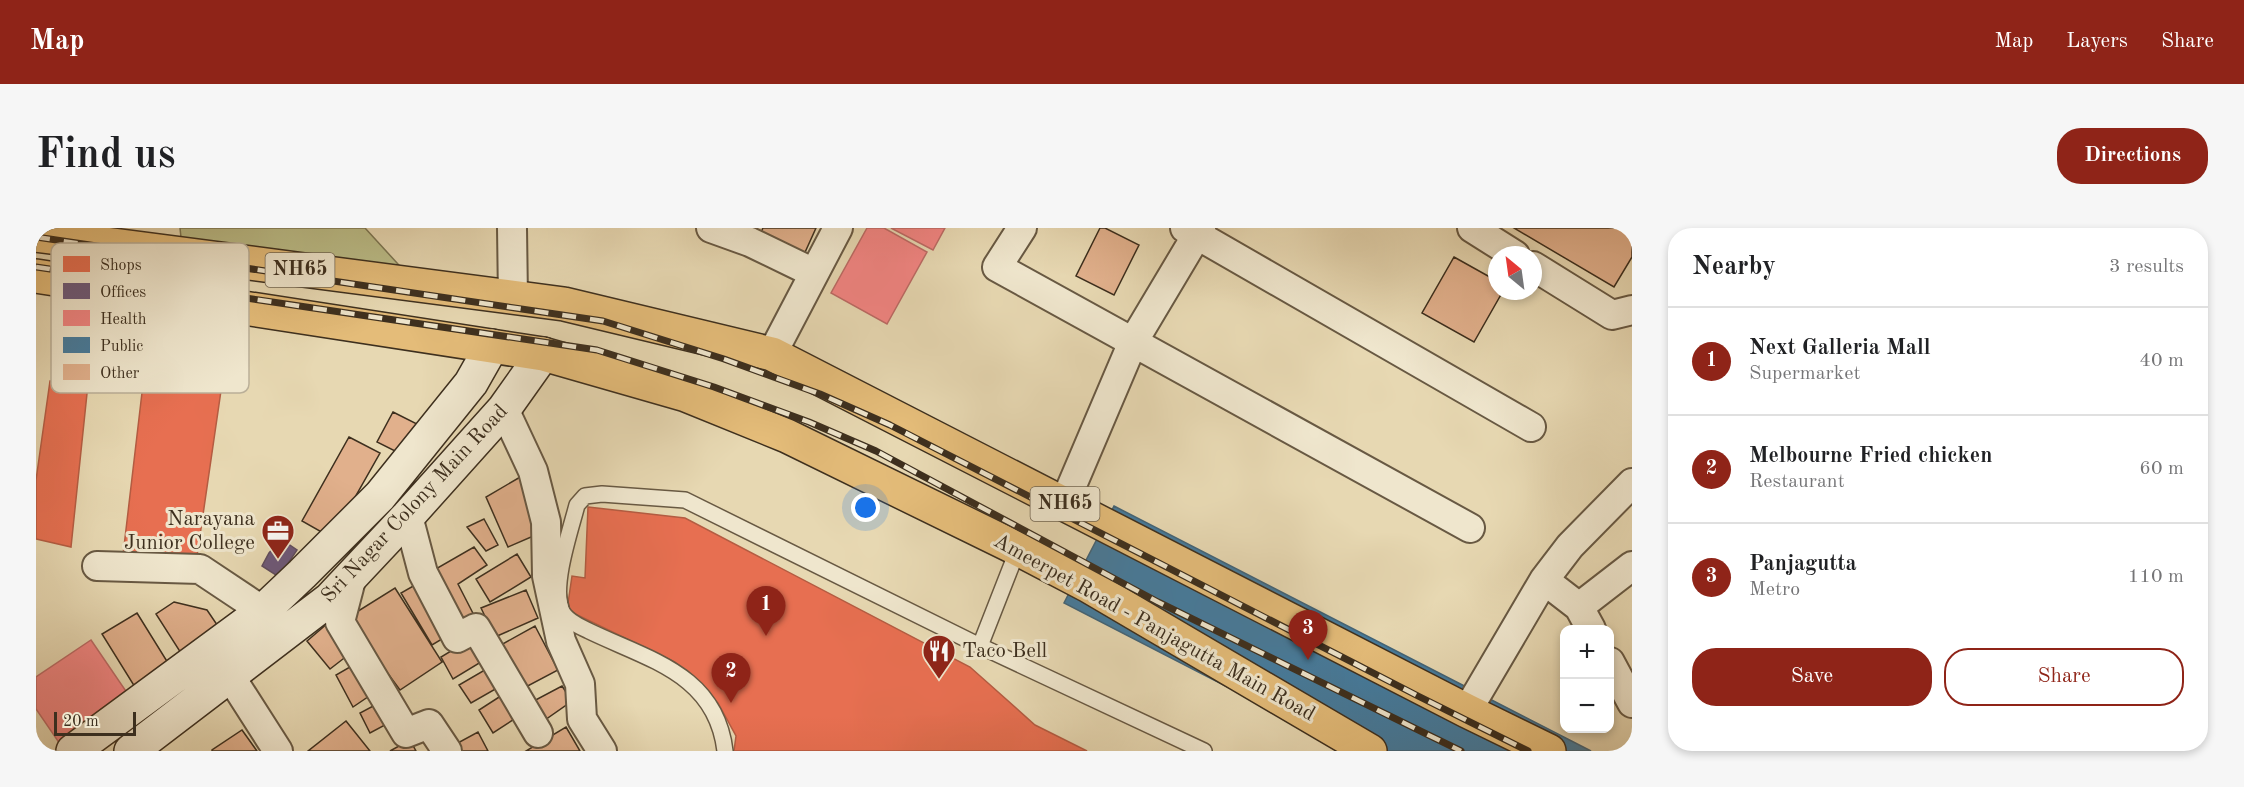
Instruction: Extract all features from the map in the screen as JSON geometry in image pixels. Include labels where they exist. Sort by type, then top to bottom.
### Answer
[{"type":"highway","name":"NH65","points":[[36,235],[96,243]]},
{"type":"highway","name":"NH65","points":[[249,264],[564,304],[772,354],[1549,751]]},
{"type":"highway","name":"Ameerpet Road - Panjagutta Main Road","points":[[36,276],[51,278]]},
{"type":"highway","name":"Ameerpet Road - Panjagutta Main Road","points":[[249,309],[543,354],[686,394],[787,436],[1087,585],[1350,746]]},
{"type":"main road","name":"Sri Nagar Colony Main Road","points":[[73,751],[263,611],[380,496],[471,383],[492,346]]},
{"type":"main road","name":"Sri Nagar Colony Main Road","points":[[131,751],[330,599],[504,409],[543,354]]},
{"type":"street","points":[[512,228],[513,299]]},
{"type":"street","points":[[711,228],[750,242],[814,273]]},
{"type":"street","points":[[772,354],[838,228]]},
{"type":"street","points":[[1022,228],[997,267],[1470,528]]},
{"type":"street","points":[[1472,228],[1501,246]]},
{"type":"street","points":[[1064,504],[1133,342],[1194,230],[1532,427]]},
{"type":"street","points":[[1542,272],[1612,315],[1632,310]]},
{"type":"street","points":[[504,409],[533,471],[546,522],[547,576],[561,641],[580,684],[582,719],[602,751]]},
{"type":"street","points":[[1467,711],[1544,580],[1570,546],[1632,483]]},
{"type":"street","points":[[408,516],[423,573],[457,638],[476,628],[538,733]]},
{"type":"street","points":[[97,566],[200,569],[263,611]]},
{"type":"street","points":[[1544,580],[1585,618],[1632,566]]},
{"type":"street","points":[[352,576],[340,622],[406,733],[429,724],[447,751]]},
{"type":"street","points":[[1614,669],[1632,703]]},
{"type":"street","points":[[230,676],[278,751]]},
{"type":"lane","points":[[725,751],[723,730],[710,705],[679,673],[575,624],[561,609],[558,585],[577,505],[585,496],[602,494],[685,500],[980,646],[1204,751]]},
{"type":"lane","points":[[980,646],[1018,549]]},
{"type":"green space","points":[[180,228],[365,228],[408,275],[249,255],[249,243],[182,243]]},
{"type":"building: Shops","points":[[50,381],[51,393],[87,393],[71,547],[36,539],[36,480]]},
{"type":"building: Shops","points":[[142,393],[221,393],[196,563],[123,555]]},
{"type":"building: Shops","points":[[588,507],[685,518],[970,667],[1035,725],[1087,751],[734,751],[736,736],[718,703],[675,662],[567,610],[572,576],[585,578]]},
{"type":"building: Offices","name":"Narayana Junior College","points":[[281,539],[297,550],[279,577],[262,566]]},
{"type":"building: Health","points":[[867,228],[884,228],[927,252],[887,324],[831,293]]},
{"type":"building: Health","points":[[891,228],[945,228],[933,250]]},
{"type":"building: Health","points":[[91,640],[132,700],[62,747],[36,709],[36,677]]},
{"type":"building: Public","points":[[1114,506],[1591,751],[1352,751],[1064,603]]},
{"type":"building: Other","points":[[763,228],[816,228],[802,259],[758,239]]},
{"type":"building: Other","points":[[1100,228],[1105,228],[1139,245],[1114,295],[1076,276]]},
{"type":"building: Other","points":[[1514,228],[1632,228],[1632,257],[1614,287]]},
{"type":"building: Other","points":[[1454,257],[1488,276],[1488,300],[1498,300],[1474,342],[1422,313]]},
{"type":"building: Other","points":[[393,412],[417,424],[401,454],[377,442]]},
{"type":"building: Other","points":[[349,437],[380,453],[332,538],[302,521]]},
{"type":"building: Other","points":[[522,476],[538,534],[508,547],[486,497]]},
{"type":"building: Other","points":[[484,519],[498,545],[486,551],[467,527]]},
{"type":"building: Other","points":[[474,547],[487,565],[458,584],[478,623],[459,631],[427,574]]},
{"type":"building: Other","points":[[517,554],[531,577],[490,602],[476,579]]},
{"type":"building: Other","points":[[422,581],[452,633],[432,645],[401,593]]},
{"type":"building: Other","points":[[395,588],[442,662],[400,690],[347,618]]},
{"type":"building: Other","points":[[526,590],[538,618],[495,637],[481,608]]},
{"type":"building: Other","points":[[174,602],[207,610],[224,635],[186,661],[156,614]]},
{"type":"building: Other","points":[[137,613],[173,671],[138,692],[102,634]]},
{"type":"building: Other","points":[[328,623],[352,652],[330,669],[307,641]]},
{"type":"building: Other","points":[[535,626],[558,670],[522,689],[499,646]]},
{"type":"building: Other","points":[[474,637],[486,659],[453,679],[441,657]]},
{"type":"building: Other","points":[[362,660],[378,690],[353,707],[336,675]]},
{"type":"building: Other","points":[[495,664],[506,683],[471,703],[459,685]]},
{"type":"building: Other","points":[[562,686],[572,701],[542,722],[528,704]]},
{"type":"building: Other","points":[[510,690],[525,712],[493,733],[479,710]]},
{"type":"building: Other","points":[[375,705],[385,725],[370,733],[360,713]]},
{"type":"building: Other","points":[[346,721],[370,751],[308,751]]},
{"type":"building: Other","points":[[566,727],[580,751],[526,751]]},
{"type":"building: Other","points":[[242,730],[257,751],[212,751],[212,750]]},
{"type":"building: Other","points":[[478,732],[488,751],[458,751],[454,745]]},
{"type":"building: Other","points":[[410,740],[416,751],[390,751]]},
{"type":"railway","points":[[36,237],[76,243]]},
{"type":"railway","points":[[36,267],[51,269]]},
{"type":"railway","points":[[249,269],[603,321],[724,359],[820,394],[890,425],[1528,751]]},
{"type":"railway","points":[[249,299],[597,350],[714,387],[809,422],[876,451],[1158,602],[1461,751]]},
{"type":"place","name":"Narayana Junior College","points":[[278,560]]},
{"type":"place","name":"Next Galleria Mall","points":[[766,636]]},
{"type":"place","name":"Panjagutta","points":[[1308,660]]},
{"type":"place","name":"Taco Bell","points":[[939,680]]},
{"type":"place","name":"Melbourne Fried chicken","points":[[731,703]]}]
